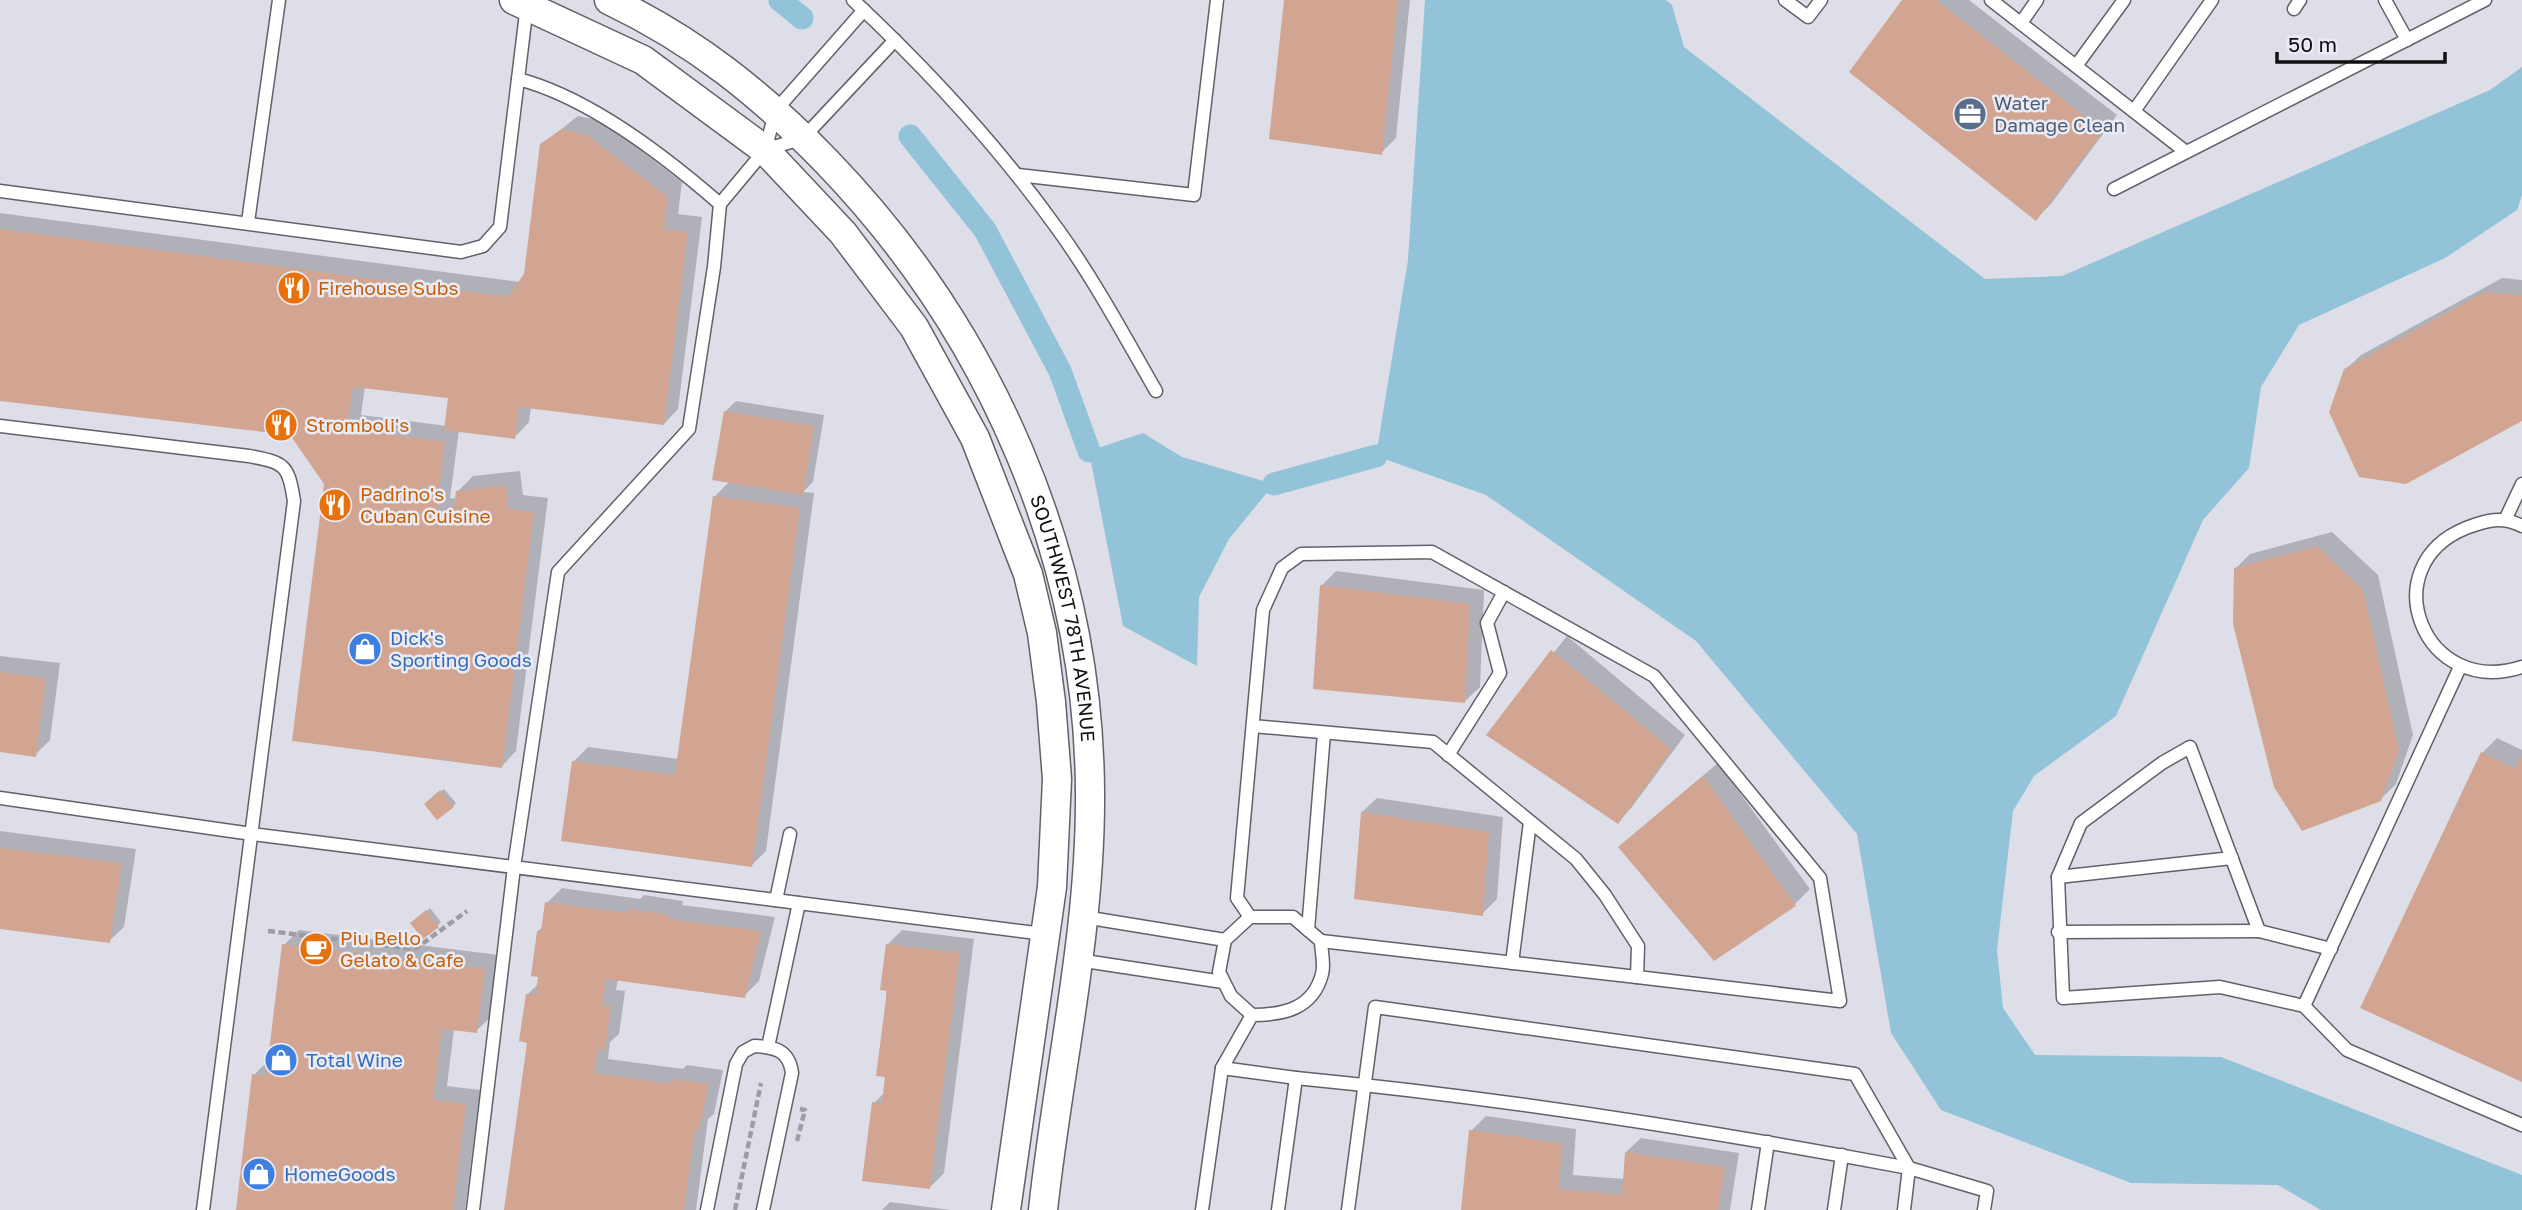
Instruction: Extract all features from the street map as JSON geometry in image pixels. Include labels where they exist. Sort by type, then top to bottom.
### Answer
[{"type":"street","name":"SOUTHWEST 78TH AVENUE","points":[[609,0],[663,26],[776,110],[872,209],[945,307],[997,399],[1028,469],[1056,555],[1083,691],[1091,788],[1090,869],[1043,1210]]},
{"type":"street","name":"SOUTHWEST 78TH AVENUE","points":[[520,2],[643,60],[765,150],[844,233],[914,327],[975,438],[1028,574],[1042,633],[1057,779],[1052,887],[1006,1210]]},
{"type":"street","points":[[1052,887],[1078,960]]},
{"type":"street","points":[[1044,934],[1072,1004]]},
{"type":"lane","points":[[248,222],[279,0]]},
{"type":"lane","points":[[853,0],[929,72],[1018,175],[1061,233],[1156,391]]},
{"type":"lane","points":[[1018,175],[1194,195],[1217,0]]},
{"type":"lane","points":[[1785,0],[1808,18],[1821,0]]},
{"type":"lane","points":[[1991,0],[2186,152]]},
{"type":"lane","points":[[2021,23],[2037,0]]},
{"type":"lane","points":[[2077,66],[2124,0]]},
{"type":"lane","points":[[2134,111],[2212,0]]},
{"type":"lane","points":[[2385,0],[2407,40]]},
{"type":"lane","points":[[2114,189],[2485,0]]},
{"type":"lane","points":[[0,191],[461,252],[483,246],[500,227],[518,79],[520,2]]},
{"type":"lane","points":[[472,1210],[514,867],[558,572],[689,429],[714,267],[720,204],[765,150],[776,110],[864,10]]},
{"type":"lane","points":[[765,150],[803,138],[895,40]]},
{"type":"lane","points":[[518,79],[537,83],[603,116],[720,204]]},
{"type":"lane","points":[[0,426],[249,456],[280,462],[290,474],[294,501],[203,1210]]},
{"type":"lane","points":[[2506,518],[2522,484]]},
{"type":"lane","points":[[2522,526],[2506,518],[2453,533],[2434,548],[2422,568],[2416,591],[2417,614],[2426,636],[2440,654],[2460,667],[2482,673],[2504,673],[2522,667]]},
{"type":"lane","points":[[1250,917],[1237,898],[1263,610],[1282,568],[1301,554],[1432,552],[1654,676],[1820,878],[1840,1001],[1321,941],[1293,917],[1250,917],[1225,940],[1219,972],[1231,996],[1252,1015],[1283,1015],[1306,1001],[1322,974],[1321,941]]},
{"type":"lane","points":[[1448,755],[1500,673],[1487,624],[1504,592]]},
{"type":"lane","points":[[2304,1006],[2460,667]]},
{"type":"lane","points":[[1253,726],[1433,742],[1576,859],[1605,895],[1638,946],[1637,977]]},
{"type":"lane","points":[[1308,930],[1324,733]]},
{"type":"lane","points":[[2259,931],[2190,747],[2162,763],[2081,823],[2058,877],[2063,998],[2220,987],[2304,1006],[2347,1050],[2522,1125]]},
{"type":"lane","points":[[0,798],[252,834],[1044,934]]},
{"type":"lane","points":[[1512,963],[1530,822]]},
{"type":"lane","points":[[776,900],[790,834]]},
{"type":"lane","points":[[2058,877],[2232,858]]},
{"type":"lane","points":[[768,1047],[799,903]]},
{"type":"lane","points":[[1084,917],[1225,940]]},
{"type":"lane","points":[[2059,932],[2259,931],[2330,949]]},
{"type":"lane","points":[[1078,960],[1223,982]]},
{"type":"lane","points":[[1348,1210],[1375,1007],[1855,1074],[1909,1168],[1904,1210]]},
{"type":"lane","points":[[1202,1210],[1222,1068],[1252,1015]]},
{"type":"lane","points":[[707,1210],[736,1064],[749,1047],[768,1047],[786,1055],[792,1073],[763,1210]]},
{"type":"lane","points":[[1222,1068],[1365,1085],[1768,1142],[1842,1155],[1909,1168],[1987,1191],[1984,1210]]},
{"type":"lane","points":[[1278,1210],[1296,1078]]},
{"type":"lane","points":[[1758,1210],[1768,1142]]},
{"type":"lane","points":[[1834,1210],[1842,1155]]},
{"type":"path","points":[[268,931],[415,949],[467,911]]},
{"type":"path","points":[[735,1210],[761,1083]]},
{"type":"path","points":[[757,1100],[765,1101]]},
{"type":"water","points":[[1425,0],[1666,0],[1672,5],[1684,47],[1985,279],[2062,276],[2490,90],[2522,67],[2522,195],[2517,210],[2445,258],[2299,325],[2261,387],[2249,468],[2203,520],[2116,716],[2034,776],[2013,811],[1997,950],[2003,1008],[2035,1055],[2221,1057],[2522,1175],[2522,1210],[2321,1210],[2278,1185],[2131,1183],[1941,1110],[1891,1033],[1857,834],[1696,641],[1486,495],[1376,456],[1408,260]]},
{"type":"water","points":[[1143,433],[1182,457],[1274,484],[1229,539],[1199,597],[1197,666],[1123,626],[1089,451]]},
{"type":"building","points":[[1284,0],[1398,0],[1382,155],[1269,139]]},
{"type":"building","points":[[1902,0],[1936,0],[2103,131],[2036,221],[1849,72]]},
{"type":"building","points":[[562,129],[587,135],[668,197],[664,229],[688,232],[664,425],[519,407],[515,439],[444,430],[448,398],[353,387],[347,429],[445,442],[436,513],[453,515],[456,491],[506,485],[508,509],[534,512],[502,768],[292,741],[324,484],[290,435],[0,401],[0,229],[508,297],[524,274],[540,144]]},
{"type":"building","points":[[2485,292],[2522,295],[2522,421],[2406,484],[2359,477],[2329,412],[2344,369]]},
{"type":"building","points":[[724,411],[814,426],[803,495],[712,480]]},
{"type":"building","points":[[713,496],[800,508],[752,867],[561,841],[572,761],[675,775]]},
{"type":"building","points":[[2317,546],[2363,590],[2399,751],[2381,801],[2302,831],[2274,787],[2233,624],[2234,568]]},
{"type":"building","points":[[1320,585],[1470,604],[1465,703],[1313,689]]},
{"type":"building","points":[[1551,650],[1672,750],[1618,824],[1486,735]]},
{"type":"building","points":[[0,672],[46,678],[36,757],[0,752]]},
{"type":"building","points":[[2481,752],[2515,769],[2522,755],[2522,1082],[2360,1008]]},
{"type":"building","points":[[1703,776],[1796,906],[1714,961],[1618,847]]},
{"type":"building","points":[[440,790],[454,807],[437,820],[424,804]]},
{"type":"building","points":[[1361,812],[1489,832],[1483,916],[1354,899]]},
{"type":"building","points":[[0,848],[122,863],[110,943],[0,929]]},
{"type":"building","points":[[545,902],[627,913],[627,909],[669,915],[668,919],[761,931],[745,998],[606,979],[602,1005],[611,1006],[605,1050],[598,1049],[594,1073],[670,1084],[671,1079],[709,1084],[699,1130],[695,1130],[684,1210],[504,1210],[527,1043],[519,1041],[526,994],[536,995],[538,977],[531,976],[537,931],[541,931]]},
{"type":"building","points":[[426,910],[439,927],[423,939],[410,923]]},
{"type":"building","points":[[282,944],[485,969],[477,1033],[442,1029],[433,1100],[466,1104],[453,1210],[236,1210],[252,1074],[266,1076]]},
{"type":"building","points":[[886,944],[960,953],[930,1189],[862,1181],[872,1102],[882,1104],[885,1077],[876,1076],[887,991],[880,990]]},
{"type":"building","points":[[1469,1130],[1562,1143],[1559,1189],[1622,1195],[1625,1152],[1725,1167],[1718,1210],[1461,1210]]},
{"type":"waterway","points":[[780,0],[802,18]]},
{"type":"waterway","points":[[910,136],[985,230],[1060,371],[1089,451]]},
{"type":"waterway","points":[[1274,484],[1376,456]]},
{"type":"place","name":"Water Damage Clean","points":[[1970,114]]},
{"type":"place","name":"Firehouse Subs","points":[[294,288]]},
{"type":"place","name":"Stromboli's","points":[[281,425]]},
{"type":"place","name":"Padrino's Cuban Cuisine","points":[[335,505]]},
{"type":"place","name":"Dick's Sporting Goods","points":[[365,649]]},
{"type":"place","name":"Piu Bello Gelato & Cafe","points":[[316,949]]},
{"type":"place","name":"Total Wine","points":[[281,1060]]},
{"type":"place","name":"HomeGoods","points":[[259,1174]]}]
